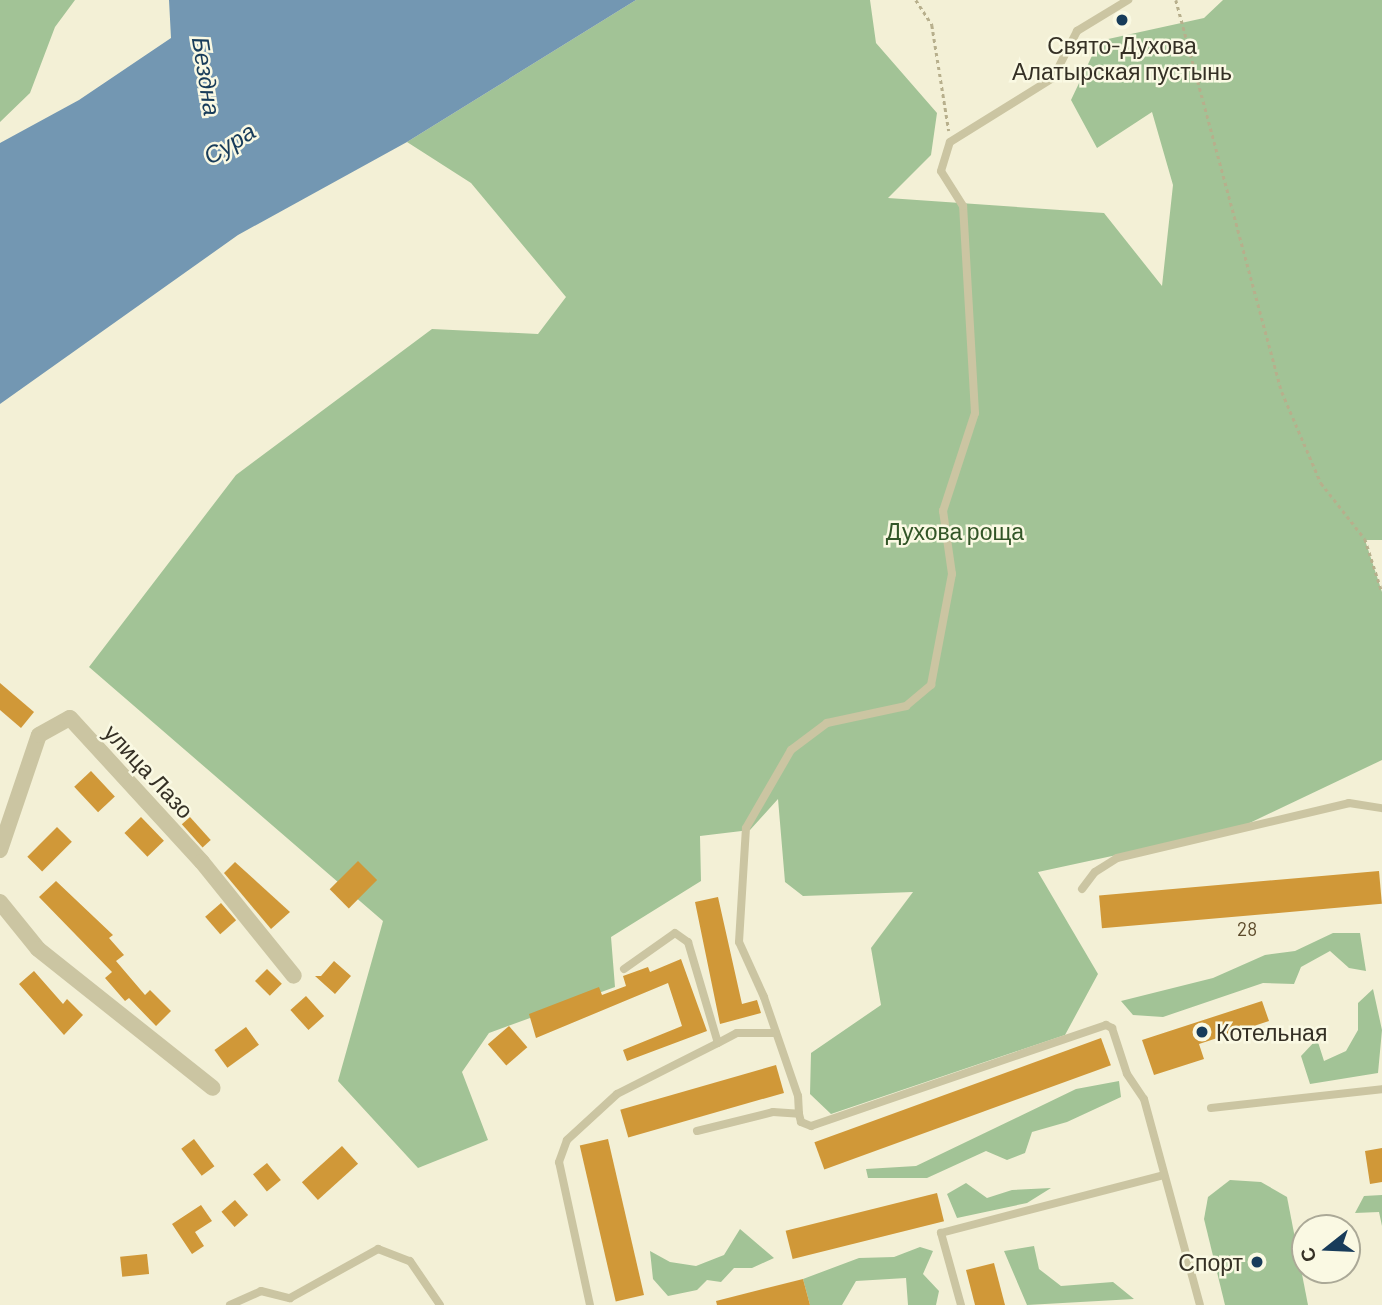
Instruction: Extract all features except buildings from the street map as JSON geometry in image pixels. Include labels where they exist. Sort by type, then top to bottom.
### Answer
[{"type":"street","name":"улица Лазо","points":[[0,850],[39,735],[70,718],[202,862],[294,976]]},
{"type":"street","points":[[0,902],[38,949],[213,1088]]},
{"type":"lane","points":[[1128,0],[1077,31],[1053,78],[950,142],[941,171],[962,206],[975,413],[943,511],[953,574],[931,685],[906,706],[827,723],[791,750],[746,828],[740,942],[798,1096],[801,1122],[811,1126],[1106,1025],[1112,1028],[1128,1074],[1144,1100],[1200,1305]]},
{"type":"lane","points":[[1082,889],[1117,858],[1349,803],[1382,807]]},
{"type":"lane","points":[[624,969],[676,933],[688,942],[718,1043]]},
{"type":"lane","points":[[590,1305],[559,1162],[567,1140],[617,1094],[737,1033],[775,1033]]},
{"type":"lane","points":[[1211,1108],[1382,1089]]},
{"type":"lane","points":[[697,1131],[773,1112],[799,1114]]},
{"type":"lane","points":[[961,1305],[940,1233],[1164,1175]]},
{"type":"lane","points":[[230,1305],[261,1291],[290,1298],[378,1249],[410,1261],[440,1305]]},
{"type":"path","points":[[916,0],[932,25],[950,142]]},
{"type":"path","points":[[1176,0],[1282,392],[1321,483],[1365,539],[1382,592]]},
{"type":"green space","points":[[0,0],[75,0],[55,27],[30,93],[0,122]]},
{"type":"green space","name":"Духова роща","points":[[636,0],[870,0],[876,43],[937,113],[931,155],[888,198],[1104,213],[1162,286],[1173,185],[1152,112],[1097,148],[1071,100],[1099,41],[1204,18],[1223,0],[1382,0],[1382,540],[1365,540],[1382,592],[1382,760],[1237,829],[1038,872],[1098,974],[1065,1035],[831,1114],[810,1094],[811,1053],[881,1005],[871,948],[913,892],[803,896],[785,882],[778,799],[750,830],[700,836],[701,881],[611,937],[615,987],[489,1033],[462,1072],[488,1140],[418,1168],[338,1081],[383,921],[89,667],[236,475],[432,329],[538,334],[566,297],[471,183],[407,142]]},
{"type":"green space","points":[[1333,933],[1360,933],[1366,971],[1349,968],[1330,951],[1301,967],[1294,984],[1263,983],[1163,1017],[1133,1015],[1121,1001],[1213,978],[1265,955],[1295,951]]},
{"type":"green space","points":[[1373,989],[1382,1030],[1378,1073],[1310,1084],[1301,1056],[1317,1039],[1324,1061],[1346,1051],[1358,1030],[1358,1003]]},
{"type":"green space","points":[[1119,1081],[1121,1097],[1067,1122],[1032,1132],[1025,1153],[1007,1160],[986,1151],[927,1178],[868,1178],[866,1169],[916,1166],[1076,1089]]},
{"type":"green space","name":"Спорт","points":[[1230,1180],[1261,1182],[1287,1197],[1291,1218],[1291,1284],[1304,1284],[1308,1305],[1225,1305],[1204,1219],[1208,1197]]},
{"type":"green space","points":[[966,1183],[987,1198],[1012,1190],[1051,1188],[1027,1203],[957,1218],[947,1194]]},
{"type":"green space","points":[[1382,1195],[1382,1226],[1379,1212],[1355,1213],[1364,1196]]},
{"type":"green space","points":[[740,1229],[774,1258],[752,1268],[734,1268],[721,1282],[707,1280],[697,1290],[668,1296],[653,1279],[650,1251],[670,1262],[696,1266],[724,1255]]},
{"type":"green space","points":[[1034,1246],[1039,1269],[1061,1286],[1113,1282],[1134,1299],[1027,1305],[1004,1251]]},
{"type":"green space","points":[[920,1247],[933,1251],[923,1274],[939,1291],[936,1305],[908,1305],[906,1278],[856,1281],[842,1305],[810,1305],[803,1279],[859,1258],[894,1257]]},
{"type":"water","points":[[169,0],[636,0],[407,142],[238,235],[0,404],[0,143],[79,100],[171,38]]},
{"type":"place","name":"Свято-Духова Алатырская пустынь","points":[[1122,20]]},
{"type":"place","name":"Котельная","points":[[1202,1032]]},
{"type":"place","name":"Спорт","points":[[1257,1262]]},
{"type":"water label","name":"Бездна","points":[[207,76]]},
{"type":"water label","name":"Сура","points":[[229,143]]}]
